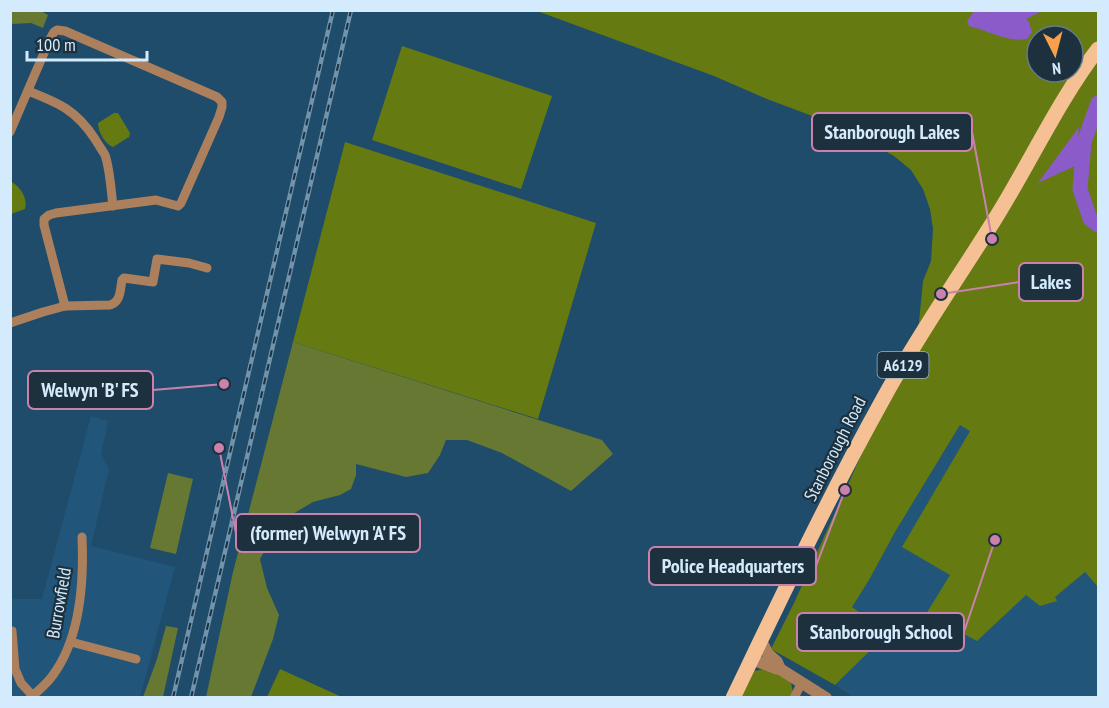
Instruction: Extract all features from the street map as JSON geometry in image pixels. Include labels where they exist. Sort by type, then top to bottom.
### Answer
[{"type":"main road","name":"A6129","points":[[1085,68],[1098,49]]},
{"type":"main road","name":"A6129","points":[[1085,70],[1098,58]]},
{"type":"main road","name":"Stanborough Road","points":[[733,698],[812,536],[883,399],[1075,84]]},
{"type":"street","points":[[10,132],[54,33],[61,30],[220,99],[223,105],[178,206],[156,200],[56,213],[44,219],[66,306]]},
{"type":"street","points":[[28,91],[62,106],[84,123],[104,154],[113,206]]},
{"type":"street","points":[[10,323],[66,306],[111,306],[118,300],[124,278],[153,282],[157,259],[207,268]]},
{"type":"street","name":"Burrowfield","points":[[32,697],[54,674],[71,642],[84,567],[82,537]]},
{"type":"street","points":[[10,631],[12,631],[15,669],[21,683],[32,697]]},
{"type":"street","points":[[761,641],[780,669]]},
{"type":"street","points":[[71,642],[136,659]]},
{"type":"street","points":[[752,659],[780,669],[826,698]]},
{"type":"street","points":[[794,698],[802,682]]},
{"type":"shaded area","points":[[992,10],[1042,10],[1026,19],[1030,24],[1025,24],[1025,39],[1019,40],[1005,38],[969,26],[967,21],[974,11],[991,12]]},
{"type":"shaded area","points":[[1079,127],[1075,166],[1038,183]]},
{"type":"shaded area","points":[[979,394],[1098,509],[1098,697],[854,698],[835,685],[888,633],[851,607]]},
{"type":"shaded area","points":[[91,416],[108,421],[101,455],[109,469],[91,546],[175,567],[140,697],[11,697],[10,599],[42,599]]},
{"type":"green space","points":[[10,11],[41,11],[48,15],[43,28],[31,23],[11,24]]},
{"type":"green space","points":[[537,11],[1098,11],[1098,587],[1085,572],[1055,597],[1057,601],[1040,606],[1026,595],[977,641],[926,614],[950,575],[902,547],[970,431],[960,425],[852,607],[888,633],[835,685],[771,649],[884,405],[916,353],[923,281],[931,261],[933,229],[930,209],[923,189],[911,170],[894,156],[823,120],[714,76]]},
{"type":"green space","points":[[402,46],[552,96],[521,189],[372,140]]},
{"type":"green space","points":[[118,113],[130,133],[129,137],[113,147],[102,137],[98,123]]},
{"type":"green space","points":[[345,142],[596,223],[538,419],[293,342]]},
{"type":"green space","points":[[10,181],[22,193],[26,205],[25,209],[11,214]]},
{"type":"green space","points":[[293,342],[602,440],[613,454],[571,491],[502,453],[467,440],[446,440],[440,455],[428,473],[406,477],[356,464],[356,475],[351,489],[340,495],[313,502],[281,521],[260,559],[267,588],[279,615],[273,639],[251,697],[206,697],[233,572]]},
{"type":"green space","points":[[168,473],[193,479],[176,554],[150,548]]},
{"type":"green space","points":[[166,626],[178,628],[163,697],[143,697],[157,659]]},
{"type":"green space","points":[[280,669],[342,697],[267,697]]},
{"type":"green space","points":[[766,669],[791,683],[793,692],[790,697],[740,698],[754,671]]},
{"type":"waterway","points":[[1098,103],[1084,142],[1080,189],[1090,219],[1098,225]]},
{"type":"railway","points":[[173,698],[333,10]]},
{"type":"railway","points":[[191,698],[351,10]]},
{"type":"place","name":"Stanborough Lakes","points":[[992,239]]},
{"type":"place","name":"Lakes","points":[[941,294]]},
{"type":"place","name":"Welwyn 'B' FS","points":[[224,384]]},
{"type":"place","name":"(former) Welwyn 'A' FS","points":[[219,448]]},
{"type":"place","name":"Police Headquarters","points":[[845,490]]},
{"type":"place","name":"Stanborough School","points":[[995,540]]}]
